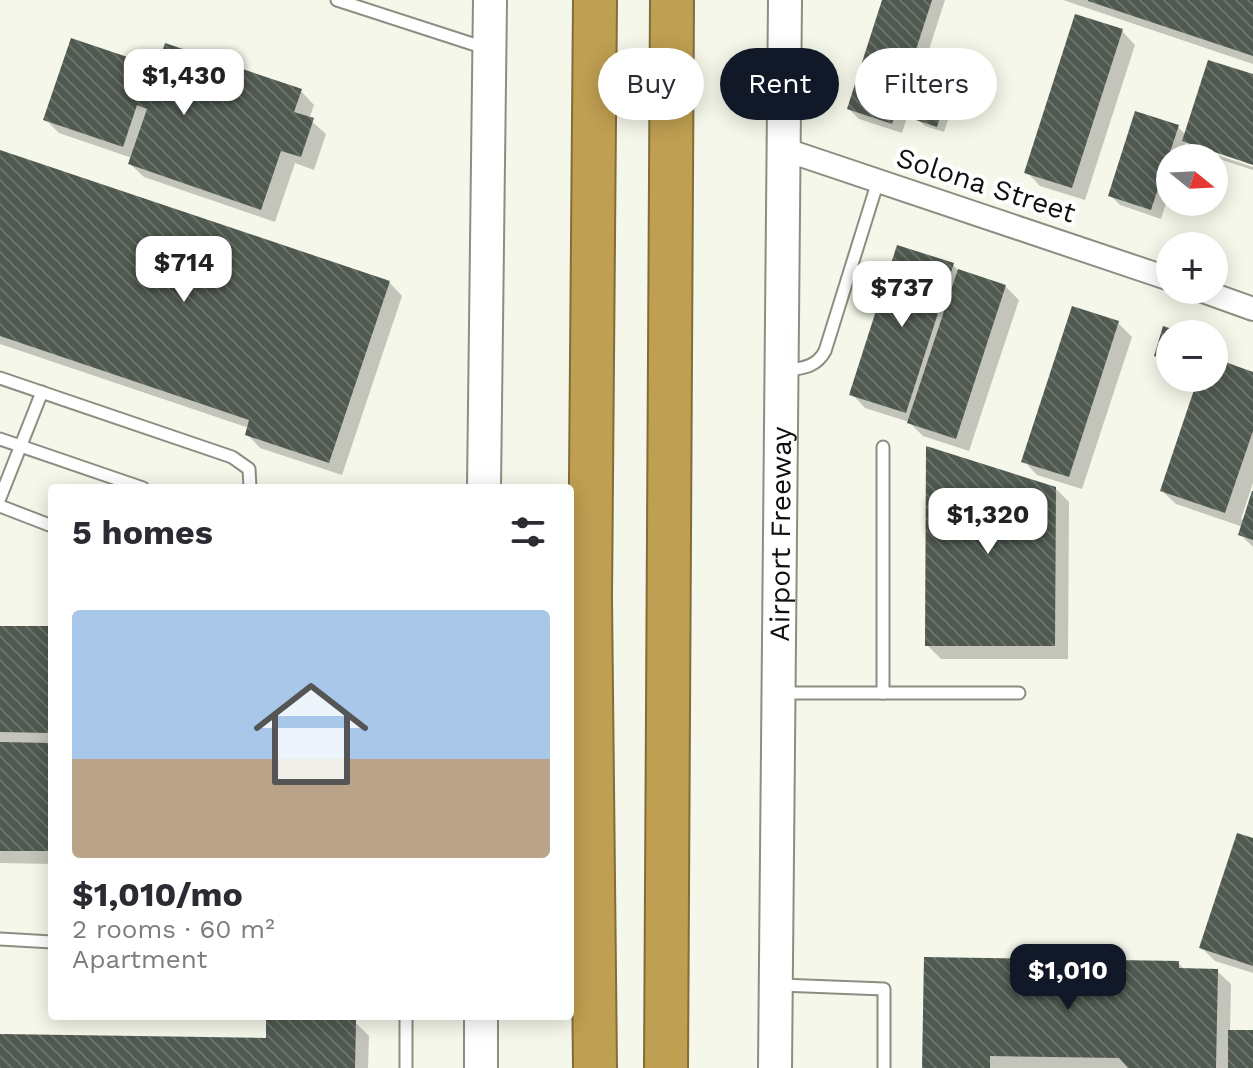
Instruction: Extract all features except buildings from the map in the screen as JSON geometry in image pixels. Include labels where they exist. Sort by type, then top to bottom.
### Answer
[{"type":"highway","points":[[595,0],[590,598],[595,1068]]},
{"type":"highway","points":[[666,1068],[672,0]]},
{"type":"highway","points":[[668,920],[692,990],[691,1068]]},
{"type":"main road","points":[[484,484],[490,0]]},
{"type":"main road","name":"Airport Freeway","points":[[775,1068],[785,0]]},
{"type":"main road","points":[[481,1020],[481,1068]]},
{"type":"street","name":"Solona Street","points":[[783,149],[1156,274]]},
{"type":"street","points":[[1228,300],[1253,309]]},
{"type":"lane","points":[[337,0],[489,50]]},
{"type":"lane","points":[[781,372],[820,361],[878,181]]},
{"type":"lane","points":[[0,378],[232,457],[249,469],[250,484]]},
{"type":"lane","points":[[0,498],[42,392]]},
{"type":"lane","points":[[0,439],[131,484]]},
{"type":"lane","points":[[883,447],[883,693]]},
{"type":"lane","points":[[0,506],[48,524]]},
{"type":"lane","points":[[778,693],[1019,693]]},
{"type":"lane","points":[[0,939],[48,942]]},
{"type":"lane","points":[[775,985],[884,989],[884,1068]]},
{"type":"lane","points":[[406,1020],[406,1068]]}]
